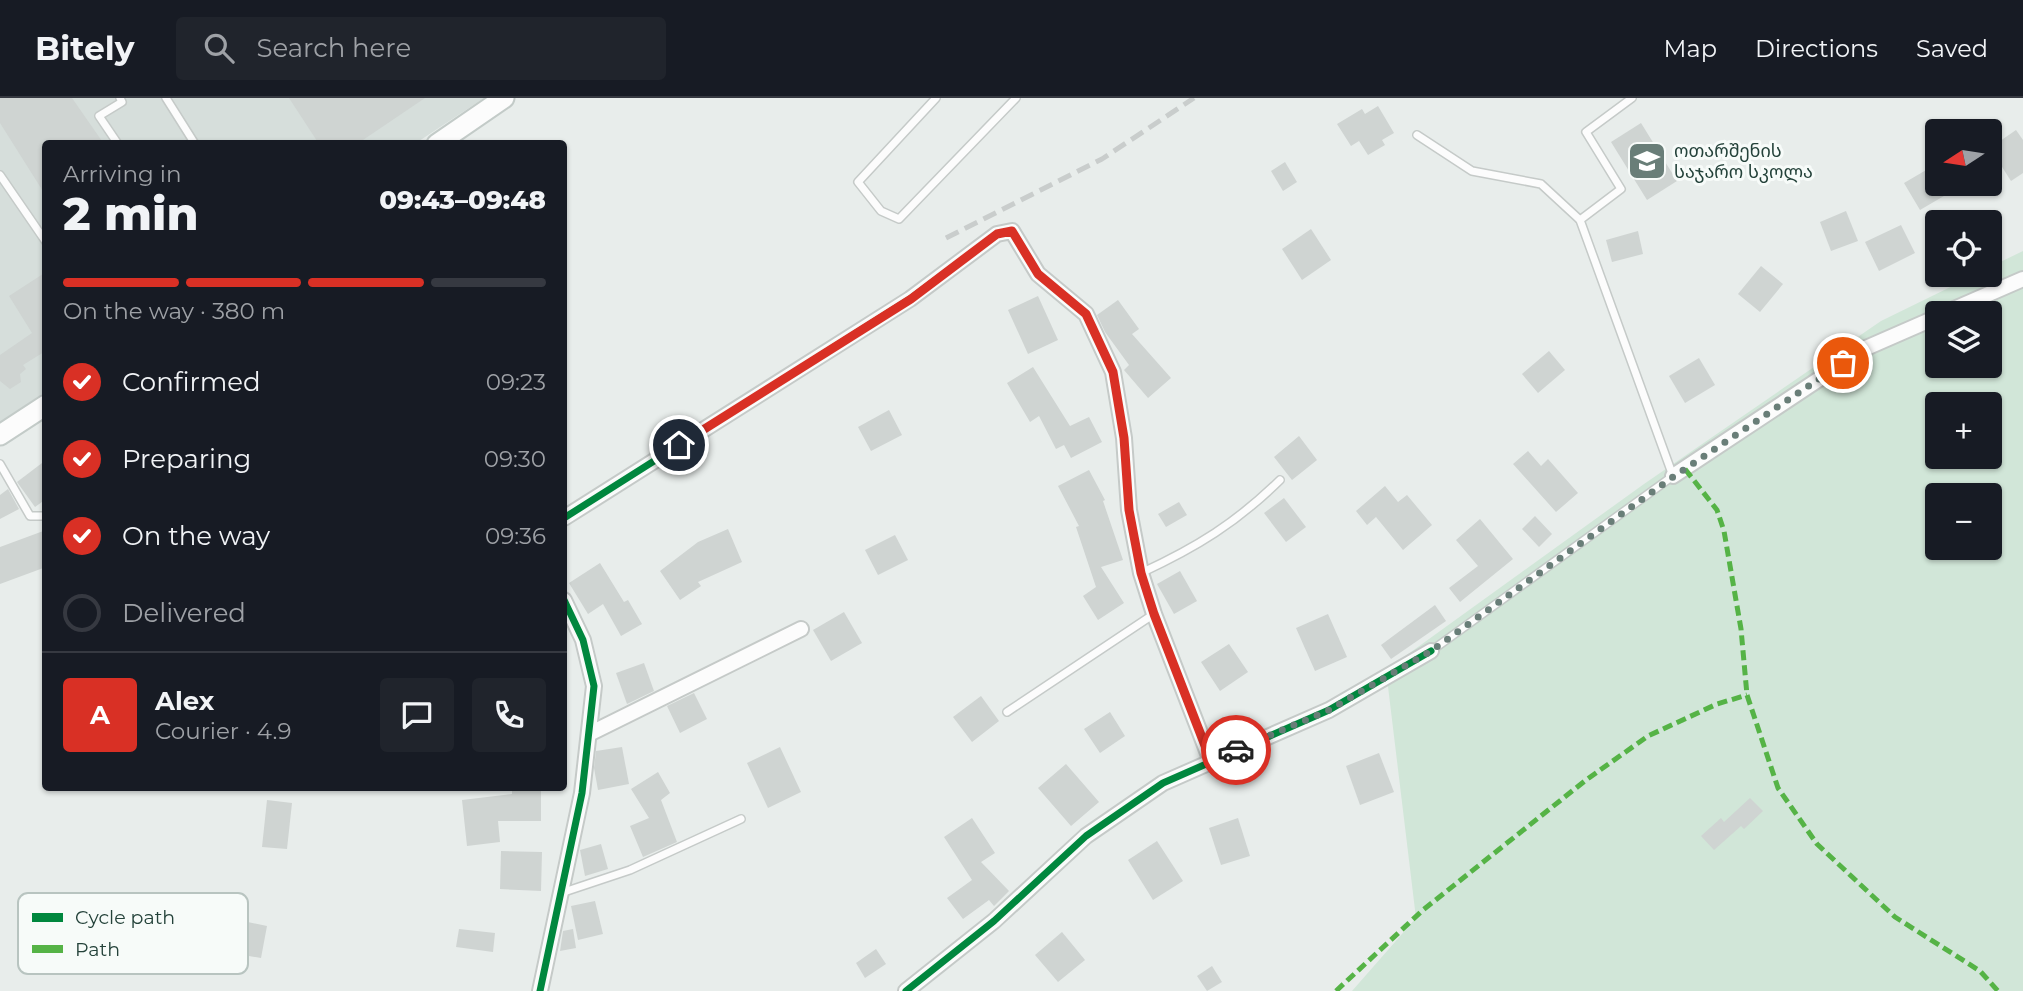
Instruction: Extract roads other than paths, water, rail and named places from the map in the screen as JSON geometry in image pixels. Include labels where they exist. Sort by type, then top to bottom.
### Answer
[{"type":"main road","points":[[443,140],[504,98]]},
{"type":"main road","points":[[0,435],[42,408]]},
{"type":"street","points":[[567,516],[911,299],[997,234],[1012,231],[1038,274],[1086,314],[1113,372],[1124,438],[1129,510],[1141,573],[1154,614],[1211,761]]},
{"type":"street","points":[[1972,301],[2023,278]]},
{"type":"street","points":[[1673,477],[1866,348],[1925,322]]},
{"type":"street","points":[[540,991],[582,793],[594,687],[583,640],[567,606]]},
{"type":"street","points":[[589,734],[802,629]]},
{"type":"street","points":[[906,991],[994,921],[1086,836],[1163,783],[1329,710],[1431,651]]},
{"type":"lane","points":[[115,140],[99,116],[122,103],[120,98]]},
{"type":"lane","points":[[166,98],[192,140]]},
{"type":"lane","points":[[936,98],[858,182],[881,211],[899,219],[1016,98]]},
{"type":"lane","points":[[1580,220],[1621,189],[1586,132],[1632,98]]},
{"type":"lane","points":[[1417,135],[1472,171],[1541,184],[1580,220],[1673,477],[1431,651]]},
{"type":"lane","points":[[0,175],[42,236]]},
{"type":"lane","points":[[0,464],[30,516],[42,516]]},
{"type":"lane","points":[[1141,573],[1191,550],[1248,511],[1280,480]]},
{"type":"lane","points":[[1007,712],[1154,614]]},
{"type":"lane","points":[[561,893],[630,870],[741,819]]},
{"type":"railway","points":[[946,238],[1102,159],[1194,98]]},
{"type":"place","name":"ოთარშენის საჯარო სკოლა","points":[[1647,161]]}]
